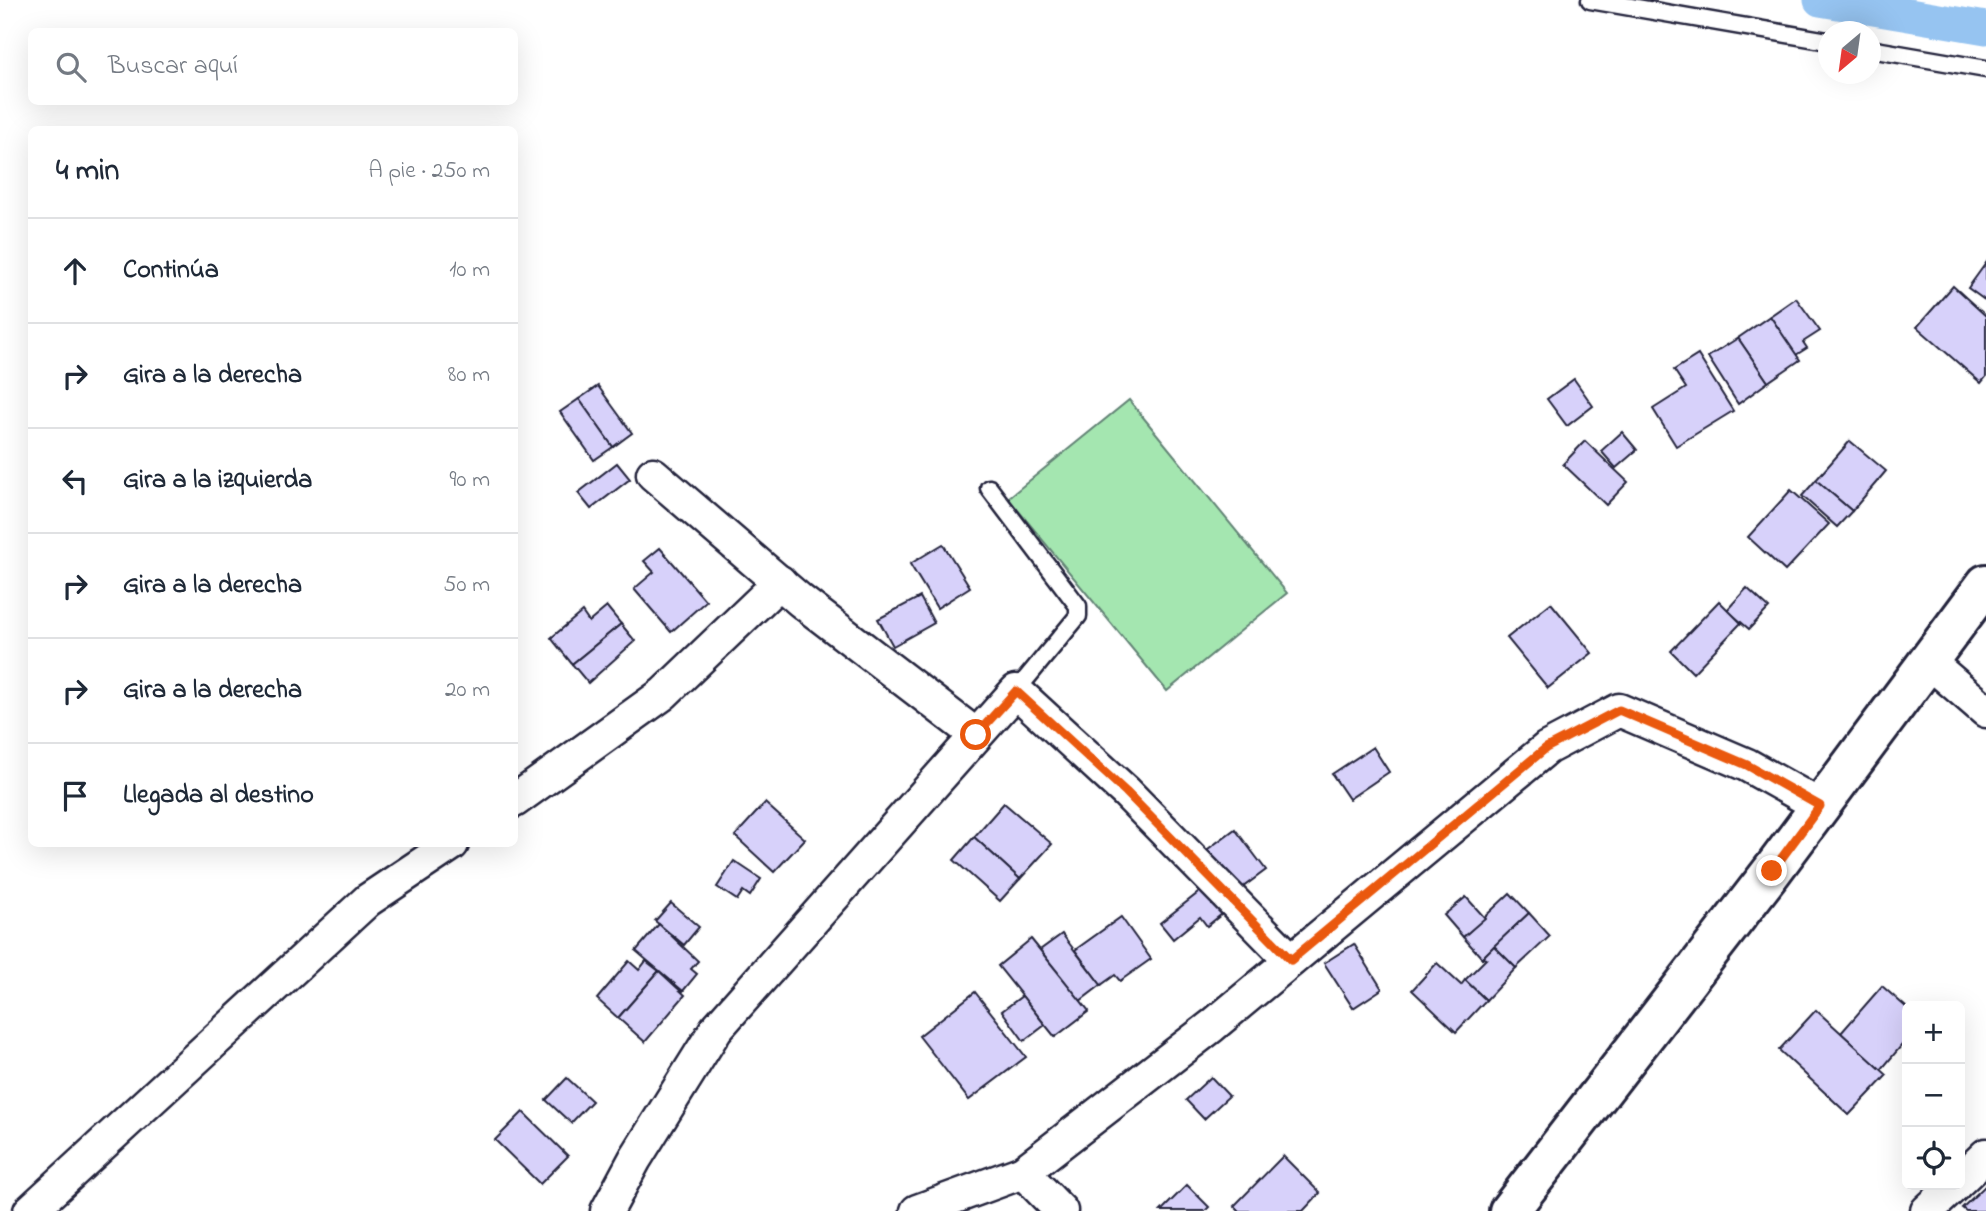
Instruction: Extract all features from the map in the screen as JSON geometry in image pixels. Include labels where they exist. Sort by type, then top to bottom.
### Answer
[{"type":"main road","points":[[1509,1211],[1820,806],[1986,584]]},
{"type":"street","points":[[653,474],[780,582],[976,735]]},
{"type":"street","points":[[518,797],[663,694],[780,582]]},
{"type":"street","points":[[1928,661],[1986,711]]},
{"type":"street","points":[[607,1211],[635,1158],[716,1030],[1016,691],[1126,792],[1291,960]]},
{"type":"street","points":[[917,1211],[1023,1172],[1212,1026],[1546,748],[1619,710],[1747,765],[1820,806]]},
{"type":"street","points":[[30,1211],[368,900],[448,847]]},
{"type":"street","points":[[1965,1175],[1986,1155]]},
{"type":"street","points":[[1023,1172],[1061,1211]]},
{"type":"street","points":[[1927,1211],[1950,1190]]},
{"type":"lane","points":[[1590,0],[1818,39]]},
{"type":"lane","points":[[1881,51],[1986,69]]},
{"type":"lane","points":[[989,488],[1078,606],[1078,616],[1016,691]]},
{"type":"green space","points":[[1129,400],[1287,593],[1167,691],[1008,498]]},
{"type":"building","points":[[1986,263],[1986,301],[1968,288]]},
{"type":"building","points":[[1953,286],[1986,316],[1986,377],[1981,383],[1917,327]]},
{"type":"building","points":[[1796,298],[1820,331],[1803,342],[1807,348],[1796,355],[1770,316]]},
{"type":"building","points":[[1770,316],[1800,360],[1768,382],[1738,338]]},
{"type":"building","points":[[1738,338],[1768,382],[1738,404],[1708,357]]},
{"type":"building","points":[[1698,355],[1733,411],[1676,446],[1653,409],[1686,388],[1674,370]]},
{"type":"building","points":[[1574,379],[1593,406],[1567,426],[1547,399]]},
{"type":"building","points":[[598,386],[632,433],[613,447],[579,399]]},
{"type":"building","points":[[579,399],[613,447],[594,460],[560,412]]},
{"type":"building","points":[[1622,432],[1637,450],[1616,468],[1601,451]]},
{"type":"building","points":[[1585,441],[1628,482],[1606,505],[1563,464]]},
{"type":"building","points":[[1850,441],[1886,471],[1852,511],[1816,480]]},
{"type":"building","points":[[617,463],[630,479],[591,509],[578,493]]},
{"type":"building","points":[[1816,480],[1852,511],[1837,527],[1802,496]]},
{"type":"building","points":[[1791,490],[1829,524],[1785,571],[1748,537]]},
{"type":"building","points":[[943,544],[970,587],[937,608],[910,564]]},
{"type":"building","points":[[660,548],[706,601],[671,632],[634,589],[654,572],[644,561]]},
{"type":"building","points":[[1747,588],[1769,608],[1749,629],[1727,610]]},
{"type":"building","points":[[920,597],[934,623],[893,646],[878,619]]},
{"type":"building","points":[[1719,601],[1741,623],[1693,673],[1671,651]]},
{"type":"building","points":[[1551,603],[1592,653],[1548,688],[1507,638]]},
{"type":"building","points":[[607,607],[621,624],[572,664],[551,638],[582,612],[589,622]]},
{"type":"building","points":[[621,624],[635,641],[588,683],[572,664]]},
{"type":"building","points":[[1373,747],[1389,772],[1349,799],[1332,774]]},
{"type":"building","points":[[765,803],[805,839],[774,872],[735,836]]},
{"type":"building","points":[[1004,803],[1052,844],[1020,879],[974,837]]},
{"type":"building","points":[[1235,829],[1266,870],[1235,893],[1204,852]]},
{"type":"building","points":[[974,837],[1020,879],[1000,901],[954,860]]},
{"type":"building","points":[[734,861],[761,879],[750,896],[743,891],[737,900],[717,887]]},
{"type":"building","points":[[1202,890],[1222,914],[1207,926],[1200,917],[1173,939],[1160,923]]},
{"type":"building","points":[[1510,893],[1529,913],[1482,958],[1463,937]]},
{"type":"building","points":[[1466,897],[1485,918],[1463,937],[1444,915]]},
{"type":"building","points":[[671,903],[699,927],[684,945],[655,921]]},
{"type":"building","points":[[1529,913],[1550,936],[1516,968],[1494,946]]},
{"type":"building","points":[[1121,917],[1151,959],[1120,981],[1115,975],[1101,985],[1075,950]]},
{"type":"building","points":[[659,924],[698,961],[691,969],[697,974],[683,991],[636,951]]},
{"type":"building","points":[[1062,934],[1101,985],[1080,1001],[1040,950]]},
{"type":"building","points":[[1031,939],[1089,1011],[1055,1037],[998,966]]},
{"type":"building","points":[[1354,944],[1382,989],[1353,1008],[1324,963]]},
{"type":"building","points":[[1494,946],[1516,968],[1486,1000],[1465,980],[1486,959],[1482,958]]},
{"type":"building","points":[[629,961],[639,970],[646,961],[659,971],[618,1018],[597,999]]},
{"type":"building","points":[[1437,963],[1461,985],[1465,980],[1486,1000],[1456,1032],[1412,990]]},
{"type":"building","points":[[659,971],[685,995],[645,1042],[618,1018]]},
{"type":"building","points":[[1882,986],[1902,1004],[1902,1045],[1881,1070],[1841,1033]]},
{"type":"building","points":[[975,992],[1026,1057],[969,1100],[919,1036]]},
{"type":"building","points":[[1022,996],[1045,1025],[1024,1041],[1002,1011]]},
{"type":"building","points":[[1816,1010],[1887,1075],[1849,1115],[1779,1050]]},
{"type":"building","points":[[1211,1077],[1229,1096],[1204,1119],[1186,1100]]},
{"type":"building","points":[[567,1078],[592,1101],[571,1123],[546,1100]]},
{"type":"building","points":[[523,1112],[568,1156],[540,1184],[495,1140]]},
{"type":"building","points":[[1283,1156],[1320,1193],[1303,1211],[1239,1211],[1234,1206]]},
{"type":"building","points":[[1187,1185],[1209,1207],[1205,1211],[1161,1211]]},
{"type":"building","points":[[1986,1185],[1986,1211],[1966,1211],[1962,1208]]},
{"type":"waterway","points":[[1820,0],[1986,28]]},
{"type":"route","points":[[976,735],[1016,691],[1053,722],[1126,792],[1291,960],[1546,748],[1619,710],[1747,765],[1820,806],[1772,871]]}]
